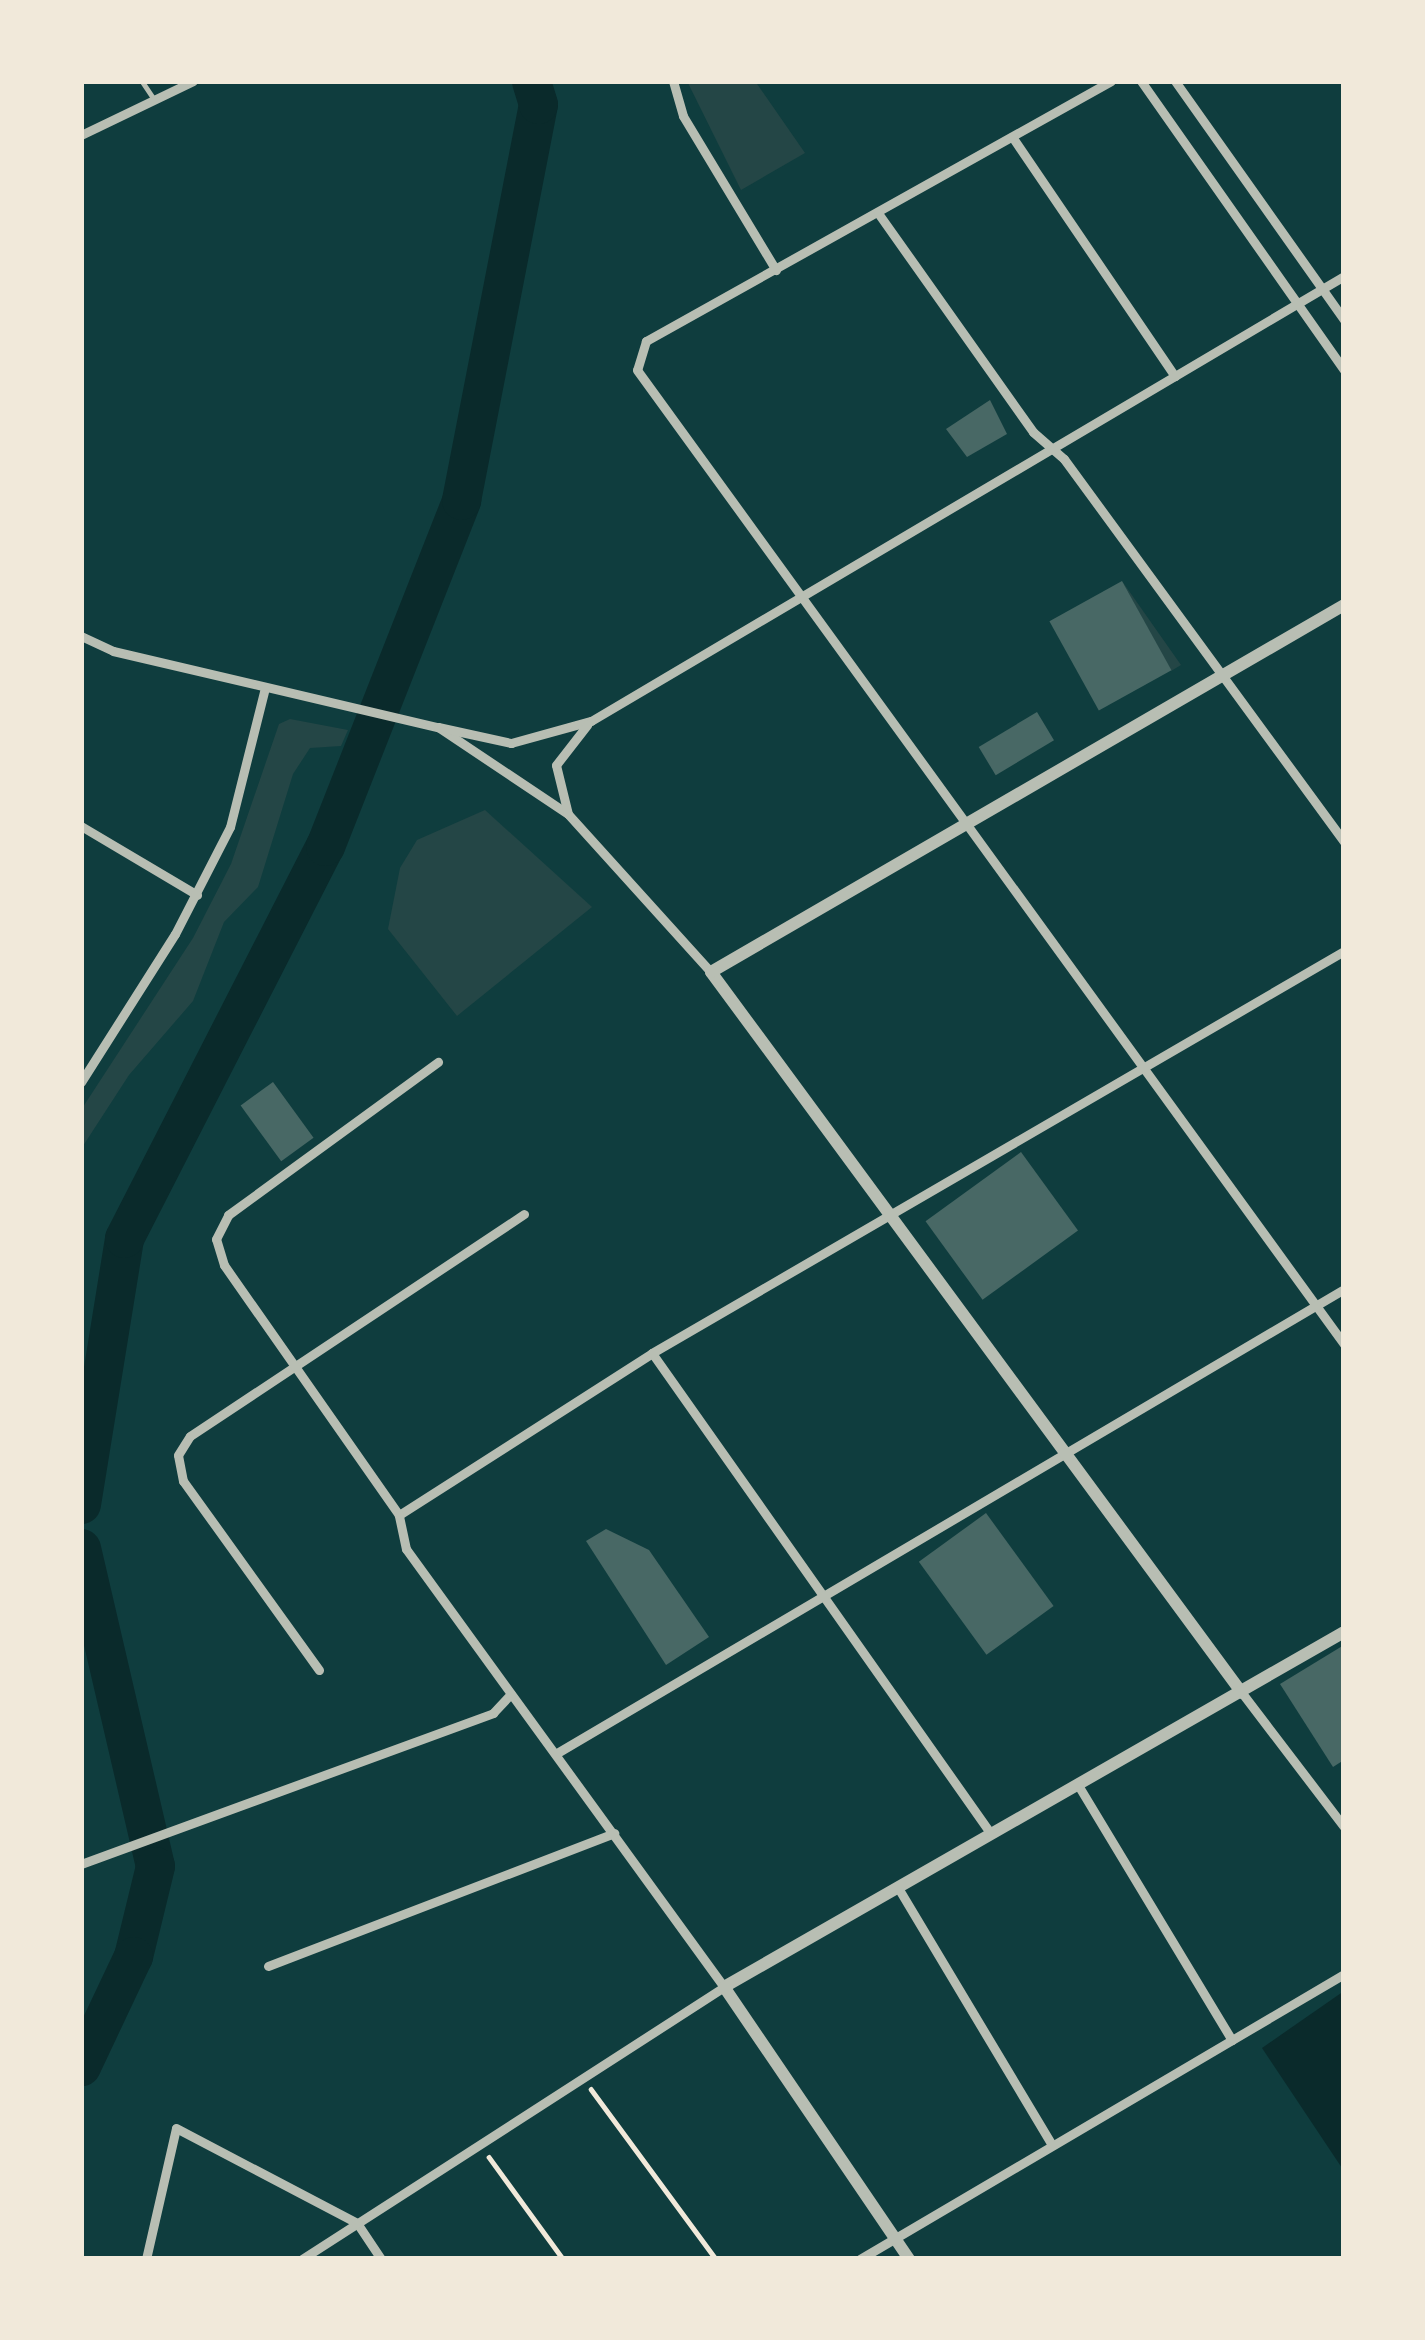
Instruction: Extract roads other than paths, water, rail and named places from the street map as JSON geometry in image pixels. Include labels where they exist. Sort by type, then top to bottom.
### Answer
[{"type":"street","points":[[81,135],[193,81]]},
{"type":"street","points":[[673,81],[683,116],[776,270]]},
{"type":"street","points":[[1111,81],[646,341],[637,370],[795,596],[1344,1344]]},
{"type":"street","points":[[1141,81],[1344,370]]},
{"type":"street","points":[[1175,81],[1344,320]]},
{"type":"street","points":[[1012,139],[1175,376]]},
{"type":"street","points":[[878,212],[1344,842]]},
{"type":"street","points":[[81,636],[265,688],[511,743],[591,722],[795,596],[1344,276]]},
{"type":"street","points":[[711,971],[1344,605]]},
{"type":"street","points":[[81,1082],[197,895],[237,807],[265,688]]},
{"type":"street","points":[[568,814],[556,765],[591,722]]},
{"type":"street","points":[[438,727],[568,814],[711,971],[1344,1827]]},
{"type":"street","points":[[81,826],[197,895]]},
{"type":"street","points":[[398,1515],[652,1353],[1344,951]]},
{"type":"street","points":[[438,1062],[228,1215],[216,1239],[224,1265],[299,1363],[398,1515],[406,1549],[724,1987],[909,2259]]},
{"type":"street","points":[[319,1670],[183,1481],[178,1455],[190,1436],[524,1214]]},
{"type":"street","points":[[557,1753],[1344,1289]]},
{"type":"street","points":[[652,1353],[991,1834]]},
{"type":"street","points":[[302,2259],[724,1987],[1344,1632]]},
{"type":"street","points":[[81,1864],[493,1713],[511,1694]]},
{"type":"street","points":[[1078,1785],[1232,2040]]},
{"type":"street","points":[[268,1966],[614,1833]]},
{"type":"street","points":[[897,1886],[1052,2145]]},
{"type":"street","points":[[860,2259],[1344,1974]]},
{"type":"street","points":[[146,2259],[176,2128],[357,2223],[381,2259]]},
{"type":"lane","points":[[142,81],[154,99]]},
{"type":"waterway","points":[[81,1504],[124,1238],[325,846],[461,500],[538,104],[531,81]]},
{"type":"waterway","points":[[81,1548],[155,1866],[133,1956],[81,2066]]}]
